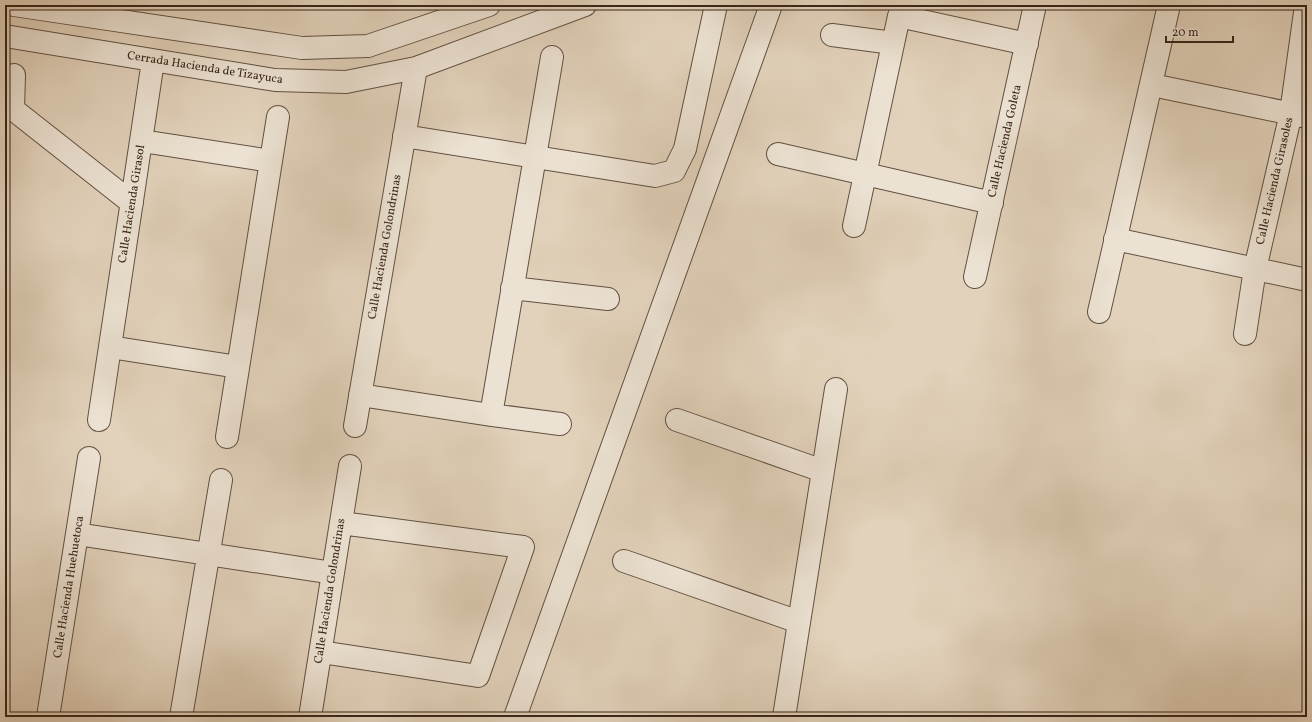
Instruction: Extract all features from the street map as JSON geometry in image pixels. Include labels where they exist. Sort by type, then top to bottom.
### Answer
[{"type":"street","points":[[14,5],[48,8],[302,48],[368,46],[486,6]]},
{"type":"street","name":"Cerrada Hacienda de Tizayuca","points":[[5,36],[274,80],[346,82],[416,68],[585,5]]},
{"type":"street","points":[[404,136],[655,176],[674,171],[685,149],[716,5]]},
{"type":"street","points":[[515,717],[771,5]]},
{"type":"street","name":"Calle Hacienda Goleta","points":[[975,277],[1035,5]]},
{"type":"street","points":[[1099,312],[1152,85],[1169,5]]},
{"type":"street","name":"Calle Hacienda Girasoles","points":[[1245,334],[1255,269],[1299,115],[1306,5]]},
{"type":"street","points":[[854,226],[899,16],[1027,44]]},
{"type":"street","points":[[832,35],[893,43]]},
{"type":"street","points":[[491,415],[552,57]]},
{"type":"street","name":"Calle Hacienda Girasol","points":[[110,347],[153,61]]},
{"type":"street","name":"Calle Hacienda Golondrinas","points":[[355,426],[416,68]]},
{"type":"street","points":[[14,75],[9,107],[132,203]]},
{"type":"street","points":[[1152,85],[1299,115]]},
{"type":"street","points":[[227,437],[278,117]]},
{"type":"street","points":[[142,141],[271,161]]},
{"type":"street","points":[[778,154],[992,203]]},
{"type":"street","points":[[1115,239],[1307,280]]},
{"type":"street","points":[[512,288],[608,299]]},
{"type":"street","points":[[99,420],[110,347],[238,367]]},
{"type":"street","points":[[784,717],[836,389]]},
{"type":"street","points":[[360,395],[560,424]]},
{"type":"street","points":[[677,420],[823,471]]},
{"type":"street","name":"Calle Hacienda Huehuetoca","points":[[48,717],[89,458]]},
{"type":"street","name":"Calle Hacienda Golondrinas","points":[[310,717],[350,466]]},
{"type":"street","points":[[181,717],[221,480]]},
{"type":"street","points":[[321,652],[478,676],[523,547],[341,523]]},
{"type":"street","points":[[77,534],[333,573]]},
{"type":"street","points":[[624,561],[799,622]]}]
